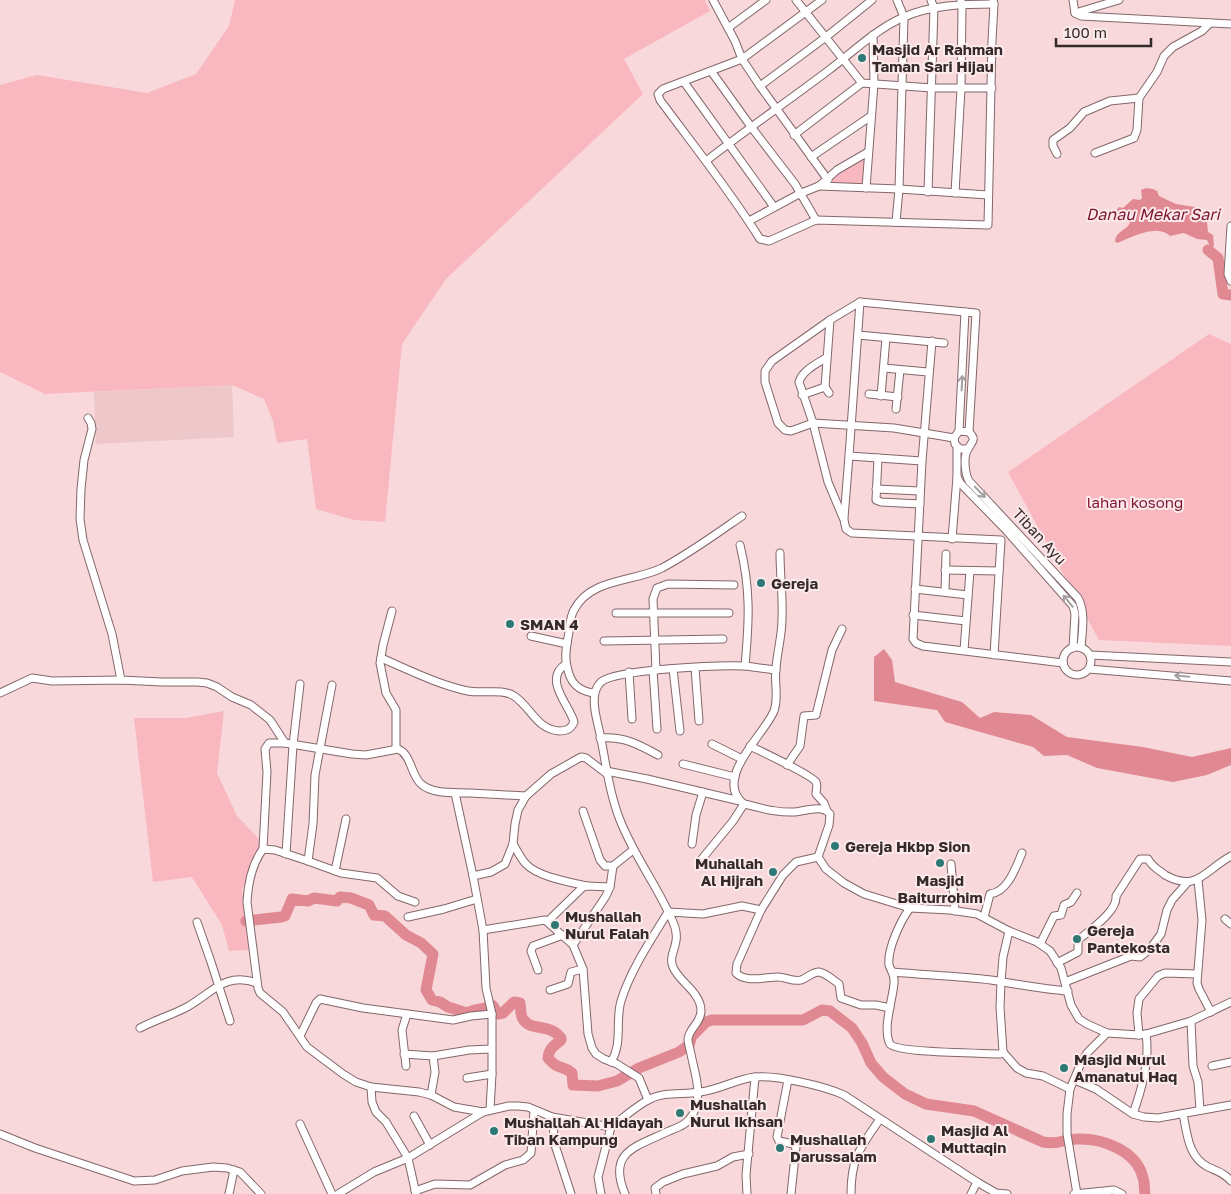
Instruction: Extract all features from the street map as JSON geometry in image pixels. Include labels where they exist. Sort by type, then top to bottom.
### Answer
[{"type":"street","points":[[713,0],[742,59],[776,110],[828,180]]},
{"type":"street","points":[[728,28],[766,0]]},
{"type":"street","points":[[796,0],[862,83]]},
{"type":"street","points":[[706,161],[874,36],[904,17],[961,2],[993,2],[988,225],[816,220],[766,241],[760,239],[706,161],[658,97],[658,94],[663,89],[742,59],[822,0]]},
{"type":"street","points":[[760,86],[826,38],[872,0]]},
{"type":"street","points":[[896,222],[899,189],[904,17],[898,0]]},
{"type":"street","points":[[928,192],[934,8],[931,0]]},
{"type":"street","points":[[1073,0],[1075,13]]},
{"type":"street","points":[[1075,13],[1119,0]]},
{"type":"street","points":[[955,193],[961,89],[961,2]]},
{"type":"street","points":[[1075,13],[1081,16],[1231,24]]},
{"type":"street","points":[[1096,152],[1134,138],[1137,130],[1139,98],[1157,72],[1168,50],[1193,37],[1210,23]]},
{"type":"street","points":[[866,188],[870,116],[874,84],[874,36]]},
{"type":"street","points":[[711,71],[795,184],[799,194],[816,220]]},
{"type":"street","points":[[684,82],[774,207]]},
{"type":"street","points":[[794,135],[862,83],[932,88],[992,88]]},
{"type":"street","points":[[1057,154],[1053,146],[1055,138],[1070,128],[1084,112],[1110,101],[1139,98]]},
{"type":"street","points":[[811,157],[870,116]]},
{"type":"street","points":[[749,221],[799,194],[819,186],[837,170],[868,152]]},
{"type":"street","points":[[819,186],[988,195]]},
{"type":"street","points":[[1231,226],[1228,267],[1231,281]]},
{"type":"street","points":[[844,520],[860,302]]},
{"type":"street","points":[[956,447],[968,449],[973,442],[969,432],[976,313],[860,302],[830,320],[772,361],[765,371],[765,382],[779,426],[785,430],[813,423],[956,435],[969,432]]},
{"type":"street","points":[[952,538],[957,477],[956,435],[965,312]]},
{"type":"street","points":[[802,395],[827,390],[826,358],[830,320]]},
{"type":"street","points":[[858,335],[944,343]]},
{"type":"street","points":[[881,396],[886,338]]},
{"type":"street","points":[[932,341],[928,372],[920,491],[913,639],[916,643],[994,655],[1063,662]]},
{"type":"street","points":[[826,358],[810,368],[800,378],[799,382],[813,423],[828,482],[846,529],[849,532],[1000,540]]},
{"type":"street","points":[[884,368],[928,372]]},
{"type":"street","points":[[896,409],[900,370]]},
{"type":"street","points":[[869,394],[898,397]]},
{"type":"street","points":[[88,418],[92,423],[92,429],[84,460],[80,519],[83,540],[112,634],[121,680]]},
{"type":"street","name":"Tiban Ayu","points":[[968,449],[966,473],[969,481],[1078,598],[1083,614],[1077,648]]},
{"type":"street","points":[[849,456],[922,460]]},
{"type":"street","points":[[878,458],[876,498],[879,502],[920,504]]},
{"type":"street","name":"Tiban Ayu","points":[[957,477],[961,484],[1005,529],[1073,606],[1077,648]]},
{"type":"street","points":[[876,488],[920,491]]},
{"type":"street","points":[[594,693],[577,688],[572,682],[566,664],[571,617],[574,610],[586,596],[604,586],[660,568],[695,548],[742,516]]},
{"type":"street","points":[[994,655],[1000,540],[1005,529]]},
{"type":"street","points":[[740,544],[747,575],[748,593],[749,618],[745,666]]},
{"type":"street","points":[[742,802],[734,792],[735,777],[742,759],[773,715],[776,707],[776,670],[782,618],[780,554]]},
{"type":"street","points":[[944,592],[946,554]]},
{"type":"street","points":[[945,570],[999,571]]},
{"type":"street","points":[[964,650],[970,571]]},
{"type":"street","points":[[657,729],[654,592],[661,585],[734,585]]},
{"type":"street","points":[[915,589],[968,595]]},
{"type":"street","points":[[392,612],[380,663],[386,693],[396,710],[396,749]]},
{"type":"street","points":[[616,612],[729,613]]},
{"type":"street","points":[[913,615],[966,621]]},
{"type":"street","points":[[787,764],[800,746],[804,716],[816,715],[832,650],[842,629]]},
{"type":"street","points":[[531,636],[567,644]]},
{"type":"street","points":[[604,641],[723,639]]},
{"type":"street","points":[[1090,655],[1091,664],[1089,669],[1082,675],[1076,676],[1067,672],[1063,662],[1065,653],[1077,648],[1090,655],[1231,662]]},
{"type":"street","points":[[381,658],[451,686],[470,691],[501,692],[512,695],[537,721],[550,729],[559,731],[571,728],[574,722],[560,697],[557,678],[561,668],[566,664]]},
{"type":"street","points":[[625,1194],[619,1174],[619,1163],[623,1156],[640,1145],[679,1127],[688,1121],[692,1115],[699,1093],[688,1039],[700,1020],[701,1007],[694,993],[673,969],[672,964],[678,935],[668,912],[633,850],[611,795],[594,693],[601,682],[610,677],[630,672],[745,666],[776,670]]},
{"type":"street","points":[[695,668],[699,721]]},
{"type":"street","points":[[673,669],[680,730]]},
{"type":"street","points":[[1089,669],[1231,681]]},
{"type":"street","points":[[630,672],[632,719]]},
{"type":"street","points":[[0,693],[32,678],[52,681],[196,682],[217,687],[232,697],[251,705],[270,720],[285,743]]},
{"type":"street","points":[[286,854],[293,745],[300,684]]},
{"type":"street","points":[[308,860],[313,824],[315,774],[332,684]]},
{"type":"street","points":[[600,738],[624,738],[658,755]]},
{"type":"street","points":[[526,796],[454,793],[425,788],[413,775],[404,753],[396,749],[366,755],[271,742],[266,746],[267,772],[264,849],[255,862],[247,895],[256,983],[260,993],[283,1012],[307,1047],[356,1082],[371,1087],[405,1090],[431,1095],[454,1107],[487,1111],[518,1106],[552,1116],[611,1127]]},
{"type":"street","points":[[712,744],[742,759]]},
{"type":"street","points":[[750,746],[787,764],[815,781],[817,785],[816,794],[830,814],[829,825],[818,857]]},
{"type":"street","points":[[473,876],[500,868],[504,864],[513,844],[516,817],[526,796],[551,774],[581,757],[586,758],[607,772],[703,792],[776,812],[818,809],[827,811]]},
{"type":"street","points":[[683,764],[735,777]]},
{"type":"street","points":[[692,844],[696,815],[703,792]]},
{"type":"street","points":[[454,793],[483,930],[485,976],[491,1009],[492,1074],[487,1111]]},
{"type":"street","points":[[701,860],[733,821],[742,802]]},
{"type":"street","points":[[582,811],[600,860],[605,866],[613,866],[633,850]]},
{"type":"street","points":[[335,871],[346,819]]},
{"type":"street","points":[[513,844],[526,865],[534,870],[587,886],[610,887]]},
{"type":"street","points":[[264,849],[275,850],[308,860],[335,871],[377,878],[398,896],[415,902]]},
{"type":"street","points":[[984,917],[990,894],[999,892],[1004,887],[1017,866],[1022,853]]},
{"type":"street","points":[[818,857],[826,869],[844,883],[864,894],[910,908],[977,914],[1009,931],[1040,944],[1050,951],[1061,968],[1079,1019],[1107,1033],[1143,1034],[1191,1021],[1231,1002]]},
{"type":"street","points":[[818,857],[802,860],[783,874],[761,910],[737,964],[736,973],[738,976],[778,977],[801,980],[817,972],[839,984],[841,998],[861,1005],[890,1008]]},
{"type":"street","points":[[1057,962],[1078,952],[1078,940],[1109,912],[1116,902],[1116,896],[1140,859],[1148,859],[1155,868],[1166,875],[1187,882],[1198,880],[1213,867],[1230,859]]},
{"type":"street","points":[[952,864],[955,911]]},
{"type":"street","points":[[573,944],[604,900],[610,887],[613,866]]},
{"type":"street","points":[[1198,880],[1202,920],[1197,974],[1199,989],[1210,1012]]},
{"type":"street","points":[[1065,982],[1131,956],[1137,958],[1142,956],[1161,934],[1167,910],[1172,900],[1187,882]]},
{"type":"street","points":[[548,921],[583,887],[587,886]]},
{"type":"street","points":[[1040,944],[1054,916],[1061,915],[1064,905],[1071,902],[1077,893]]},
{"type":"street","points":[[408,917],[444,910],[477,899]]},
{"type":"street","points":[[668,912],[702,914],[742,906],[761,910]]},
{"type":"street","points":[[910,908],[897,929],[889,956],[894,981],[888,1039],[893,1047],[951,1053],[1000,1054],[1003,1052]]},
{"type":"street","points":[[611,1062],[618,1042],[621,1002],[638,961],[668,912]]},
{"type":"street","points":[[483,930],[540,920],[548,921],[573,944],[583,969],[588,1034],[592,1048],[596,1054],[638,1078],[648,1100]]},
{"type":"street","points":[[196,922],[230,1020]]},
{"type":"street","points":[[1009,931],[1001,982],[1000,1007],[1003,1052],[1017,1068],[1026,1073],[1043,1076],[1070,1089]]},
{"type":"street","points":[[538,970],[532,951],[533,946],[563,936]]},
{"type":"street","points":[[550,990],[568,984],[571,972],[583,969]]},
{"type":"street","points":[[893,972],[1001,982],[1068,991]]},
{"type":"street","points":[[1133,1114],[1140,1094],[1147,1058],[1137,1013],[1139,999],[1158,976],[1165,973],[1197,974]]},
{"type":"street","points":[[140,1028],[186,1008],[219,985],[232,980],[247,980],[256,983]]},
{"type":"street","points":[[300,1036],[320,999],[344,1005],[454,1020],[491,1009]]},
{"type":"street","points":[[406,1066],[402,1028],[406,1022],[407,1014]]},
{"type":"street","points":[[1191,1021],[1192,1066],[1198,1082],[1200,1110]]},
{"type":"street","points":[[1107,1033],[1087,1052],[1070,1089],[1067,1134],[1076,1194],[1114,1190],[1122,1194]]},
{"type":"street","points":[[404,1054],[433,1056],[469,1050],[491,1050]]},
{"type":"street","points":[[431,1095],[435,1072],[433,1056]]},
{"type":"street","points":[[1212,1066],[1231,1062]]},
{"type":"street","points":[[468,1078],[492,1074]]},
{"type":"street","points":[[747,1194],[746,1175],[755,1077]]},
{"type":"street","points":[[601,1194],[598,1177],[611,1127],[648,1100],[663,1095],[699,1093],[755,1077],[788,1080],[832,1090],[844,1095],[996,1194],[1007,1194]]},
{"type":"street","points":[[788,1080],[778,1138],[780,1141],[796,1146],[791,1194]]},
{"type":"street","points":[[1075,1080],[1096,1089],[1133,1114],[1144,1117],[1158,1118],[1231,1105]]},
{"type":"street","points":[[371,1087],[372,1102],[376,1112],[386,1122],[408,1158],[415,1192],[435,1184],[470,1185],[505,1165],[527,1158],[531,1153],[534,1111]]},
{"type":"street","points":[[338,1194],[374,1172],[408,1158],[487,1111]]},
{"type":"street","points":[[1183,1114],[1190,1147],[1194,1155],[1200,1162],[1220,1171],[1231,1181]]},
{"type":"street","points":[[414,1116],[430,1145]]},
{"type":"street","points":[[552,1116],[555,1146],[571,1194]]},
{"type":"street","points":[[851,1194],[852,1168],[864,1143],[880,1119]]},
{"type":"street","points":[[300,1124],[332,1194]]},
{"type":"street","points":[[0,1134],[134,1181],[155,1180],[182,1171],[213,1166],[234,1170],[248,1178],[261,1194]]},
{"type":"street","points":[[656,1194],[656,1188],[670,1179],[717,1166],[737,1156],[749,1154]]},
{"type":"street","points":[[229,1194],[234,1170]]},
{"type":"street","points":[[971,1194],[977,1182]]},
{"type":"shaded area","points":[[232,385],[234,437],[96,444],[94,392]]},
{"type":"green space","points":[[235,0],[705,0],[710,11],[624,59],[643,94],[446,279],[402,344],[385,522],[354,520],[316,509],[307,439],[277,443],[273,421],[264,399],[232,385],[45,394],[0,372],[0,85],[37,75],[147,93],[196,74],[229,26]]},
{"type":"green space","points":[[868,152],[866,188],[821,185]]},
{"type":"green space","name":"lahan kosong","points":[[1209,334],[1231,344],[1231,646],[1099,640],[1008,472]]},
{"type":"green space","points":[[224,711],[217,773],[237,816],[262,842],[242,890],[249,950],[229,951],[222,925],[192,877],[153,882],[134,718],[186,718]]},
{"type":"water","name":"Danau Mekar Sari","points":[[1146,188],[1157,191],[1159,196],[1176,204],[1201,208],[1207,222],[1208,232],[1213,235],[1214,246],[1208,250],[1210,246],[1207,240],[1197,239],[1184,233],[1170,236],[1158,231],[1144,233],[1117,243],[1115,241],[1117,235],[1130,223],[1126,220],[1126,216],[1122,219],[1112,220],[1113,215],[1119,207],[1123,208],[1133,199],[1140,200],[1142,198],[1141,190]]},
{"type":"water","points":[[884,649],[892,660],[895,682],[962,702],[980,718],[994,712],[1031,715],[1067,737],[1143,747],[1192,757],[1231,748],[1231,765],[1207,775],[1173,782],[1097,768],[1067,755],[1044,756],[1033,747],[945,722],[937,710],[874,701],[874,657]]},
{"type":"waterway","points":[[1208,250],[1218,258],[1223,294],[1231,295]]},
{"type":"waterway","points":[[246,921],[285,916],[292,899],[308,901],[314,898],[337,901],[340,897],[351,898],[369,905],[374,915],[385,916],[406,935],[421,943],[433,954],[426,990],[432,1000],[467,1013],[493,1006],[498,1014],[503,1013],[514,1002],[520,1003],[521,1016],[526,1023],[551,1030],[561,1038],[551,1049],[548,1058],[555,1065],[572,1073],[573,1085],[598,1086],[617,1081],[639,1068],[679,1052],[689,1045],[692,1036],[706,1022],[712,1020],[803,1020],[822,1010],[830,1011],[852,1028],[862,1043],[871,1063],[883,1077],[905,1094],[926,1104],[974,1111],[1043,1142],[1054,1143],[1087,1139],[1118,1148],[1134,1160],[1140,1169],[1145,1194]]},
{"type":"place","name":"Masjid Ar Rahman Taman Sari Hijau","points":[[862,58]]},
{"type":"place","name":"Gereja","points":[[761,583]]},
{"type":"place","name":"SMAN 4","points":[[510,624]]},
{"type":"place","name":"Gereja Hkbp Sion","points":[[835,846]]},
{"type":"place","name":"Masjid Baiturrohim","points":[[940,863]]},
{"type":"place","name":"Muhallah Al Hijrah","points":[[773,872]]},
{"type":"place","name":"Mushallah Nurul Falah","points":[[555,925]]},
{"type":"place","name":"Gereja Pantekosta","points":[[1077,939]]},
{"type":"place","name":"Masjid Nurul Amanatul Haq","points":[[1064,1068]]},
{"type":"place","name":"Mushallah Nurul Ikhsan","points":[[680,1113]]},
{"type":"place","name":"Mushallah Al Hidayah Tiban Kampung","points":[[494,1131]]},
{"type":"place","name":"Masjid Al Muttaqin","points":[[931,1139]]},
{"type":"place","name":"Mushallah Darussalam","points":[[780,1148]]}]
